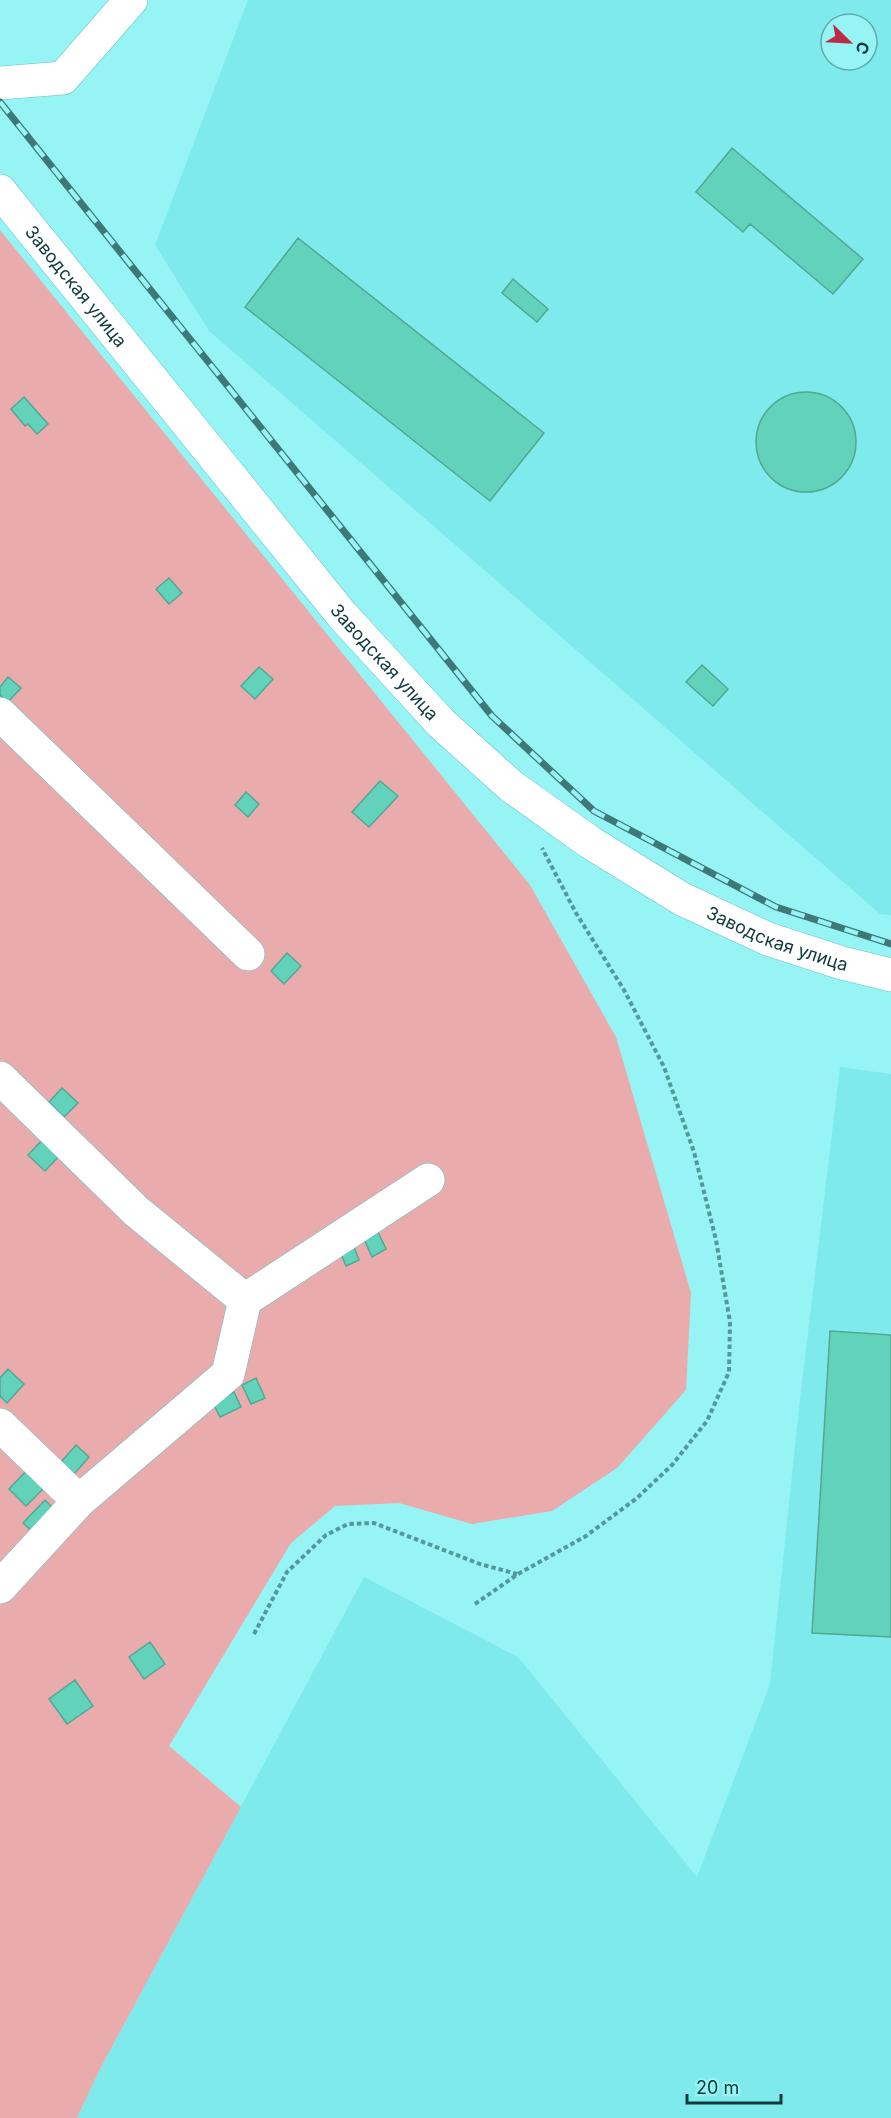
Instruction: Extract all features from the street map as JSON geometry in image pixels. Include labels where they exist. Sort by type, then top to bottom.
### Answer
[{"type":"street","points":[[0,83],[63,78],[131,0]]},
{"type":"street","name":"Заводская улица","points":[[0,191],[342,615],[441,723],[512,786],[591,843],[682,899],[768,939],[842,963],[891,975]]},
{"type":"street","points":[[0,714],[248,954]]},
{"type":"street","points":[[0,1078],[136,1210],[245,1300]]},
{"type":"street","points":[[0,1587],[79,1501],[228,1374],[245,1300],[428,1180]]},
{"type":"street","points":[[0,1425],[79,1501]]},
{"type":"path","points":[[475,1604],[518,1574],[586,1536],[637,1498],[672,1466],[707,1422],[729,1372],[730,1322],[716,1240],[694,1152],[664,1067],[624,990],[576,914],[540,844]]},
{"type":"path","points":[[254,1634],[286,1572],[326,1535],[348,1524],[374,1523],[480,1564],[518,1574]]},
{"type":"shaded area","points":[[248,0],[891,0],[891,915],[880,914],[209,331],[155,245]]},
{"type":"shaded area","points":[[0,230],[530,885],[616,1037],[691,1293],[686,1390],[617,1468],[552,1511],[472,1524],[399,1503],[335,1506],[291,1543],[169,1746],[241,1807],[99,2071],[77,2118],[0,2118]]},
{"type":"shaded area","points":[[840,1067],[891,1074],[891,2118],[77,2118],[99,2071],[364,1577],[518,1657],[697,1877],[770,1684],[800,1399]]},
{"type":"building","points":[[732,148],[863,259],[833,294],[750,224],[743,232],[696,192]]},
{"type":"building","points":[[298,238],[544,433],[490,501],[245,307]]},
{"type":"building","points":[[513,279],[548,309],[537,322],[502,293]]},
{"type":"building","points":[[806,392],[834,400],[848,414],[856,442],[848,470],[834,484],[806,492],[778,484],[764,470],[756,442],[764,414],[778,400]]},
{"type":"building","points":[[24,397],[48,424],[37,434],[28,424],[25,426],[11,409]]},
{"type":"building","points":[[169,578],[182,593],[169,604],[156,589]]},
{"type":"building","points":[[702,665],[728,689],[713,706],[686,682]]},
{"type":"building","points":[[259,667],[273,679],[255,699],[241,686]]},
{"type":"building","points":[[8,677],[21,688],[8,702],[0,695],[0,687]]},
{"type":"building","points":[[380,781],[398,796],[369,827],[352,812]]},
{"type":"building","points":[[246,792],[259,804],[248,817],[235,805]]},
{"type":"building","points":[[287,953],[301,966],[284,984],[271,971]]},
{"type":"building","points":[[62,1088],[78,1103],[64,1117],[49,1102]]},
{"type":"building","points":[[44,1138],[61,1154],[45,1171],[28,1155]]},
{"type":"building","points":[[378,1232],[386,1249],[372,1257],[364,1239]]},
{"type":"building","points":[[353,1244],[359,1260],[346,1266],[339,1249]]},
{"type":"building","points":[[830,1331],[891,1335],[891,1637],[812,1633]]},
{"type":"building","points":[[8,1369],[24,1384],[7,1403],[0,1396],[0,1378]]},
{"type":"building","points":[[256,1378],[265,1398],[251,1404],[242,1385]]},
{"type":"building","points":[[234,1392],[241,1407],[220,1417],[213,1403]]},
{"type":"building","points":[[76,1445],[89,1457],[74,1474],[61,1462]]},
{"type":"building","points":[[29,1468],[47,1485],[26,1506],[9,1489]]},
{"type":"building","points":[[45,1500],[57,1512],[35,1534],[23,1523]]},
{"type":"building","points":[[150,1642],[165,1664],[144,1679],[129,1657]]},
{"type":"building","points":[[75,1680],[93,1706],[67,1724],[49,1699]]},
{"type":"railway","points":[[0,102],[492,716],[594,811],[776,907],[891,944]]}]
